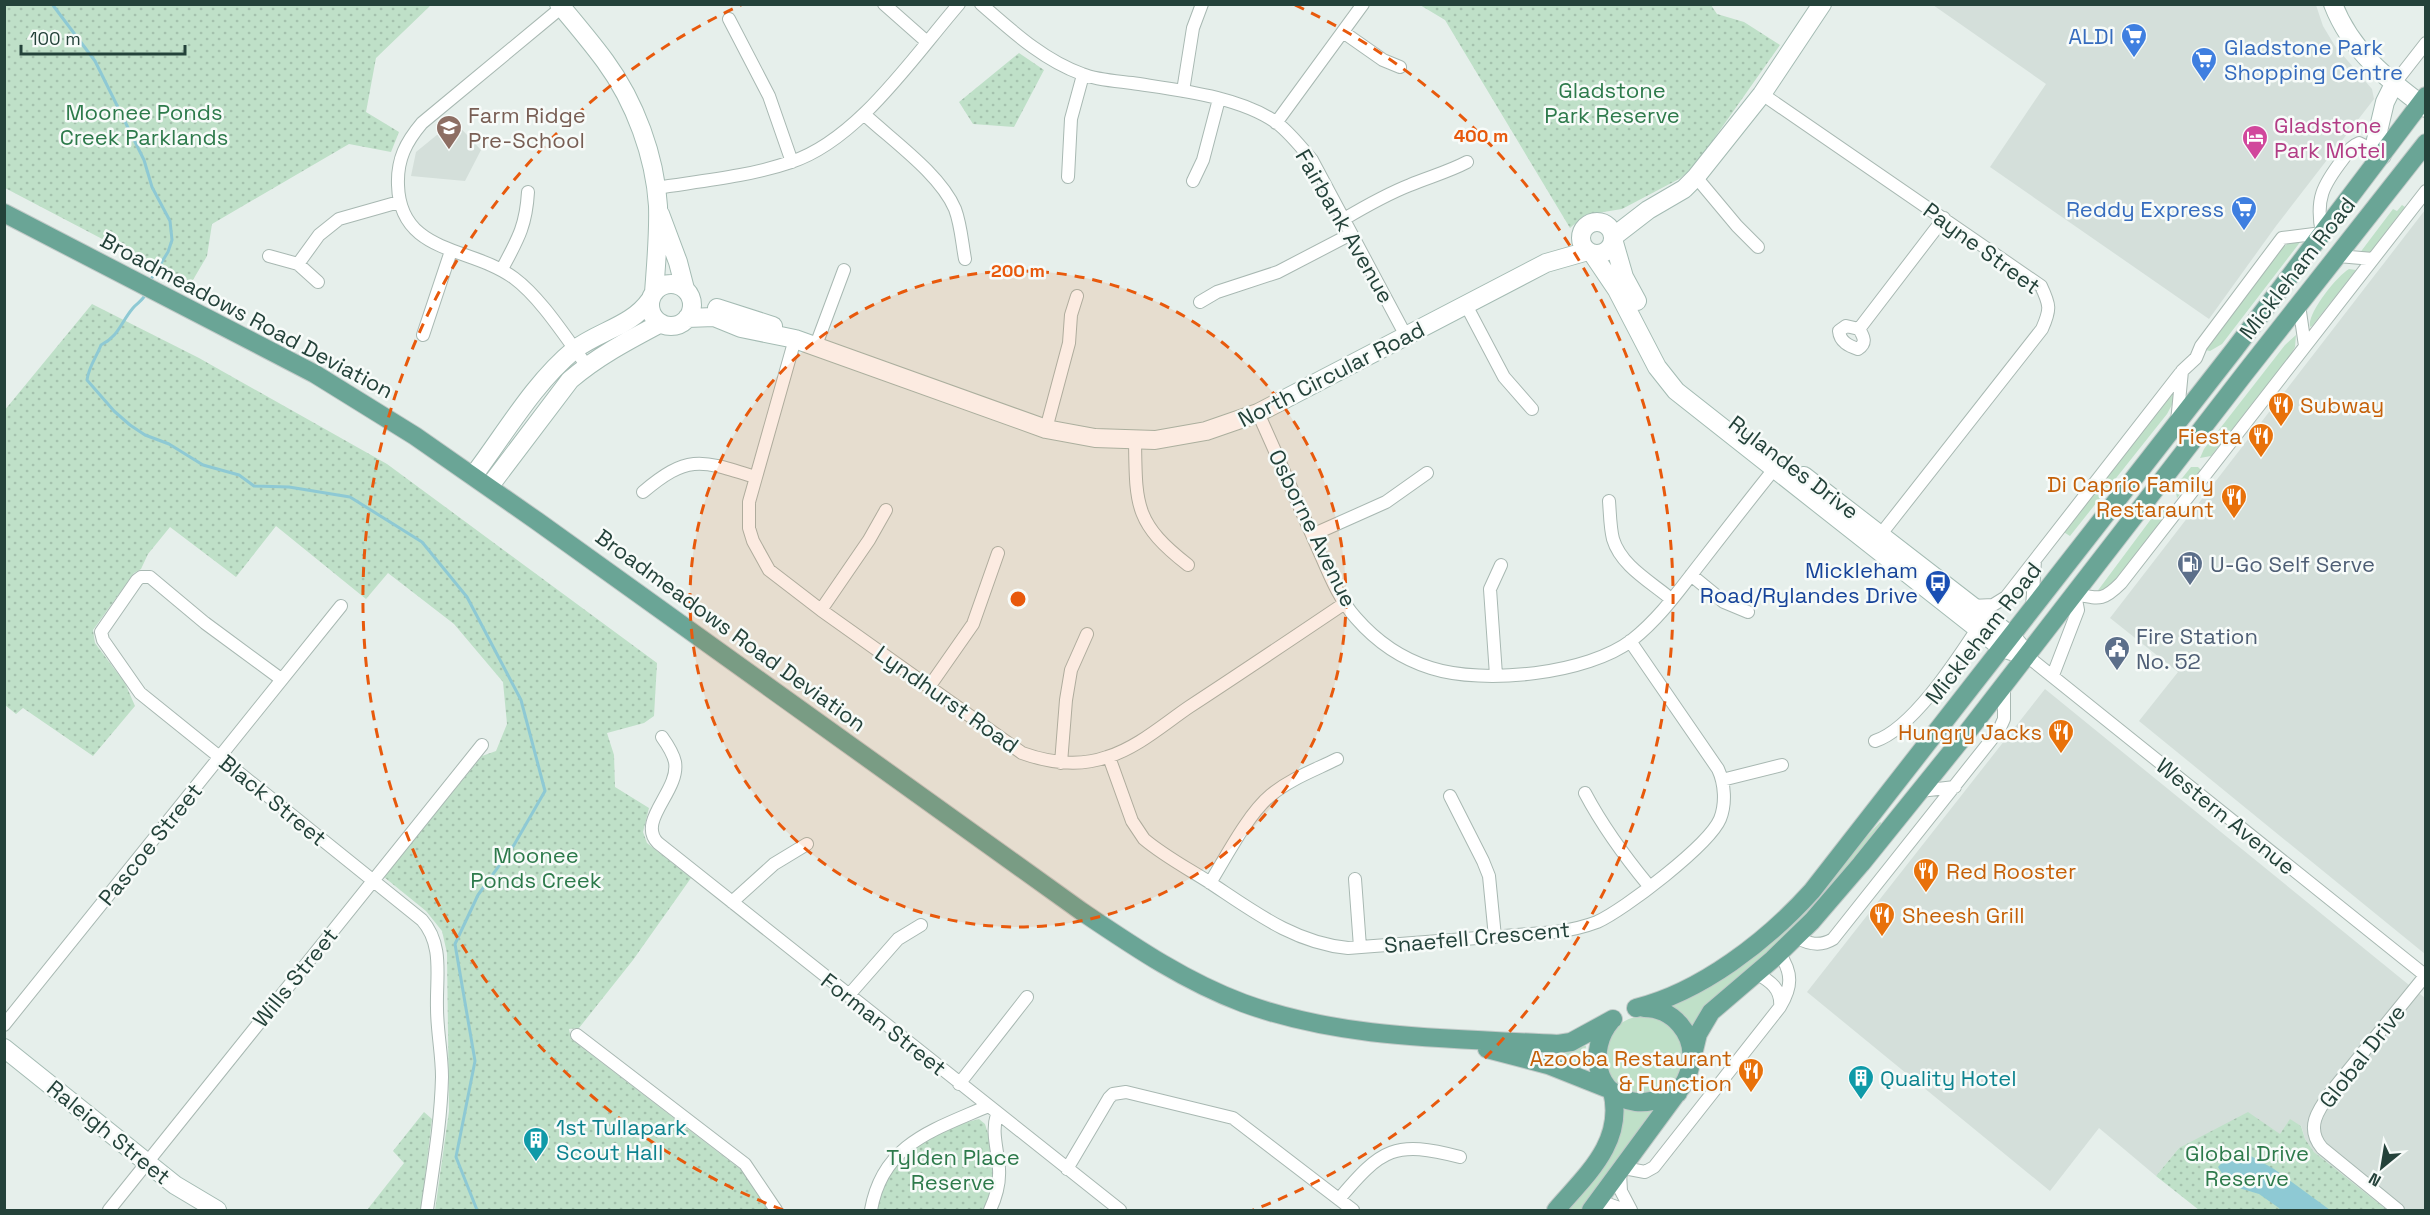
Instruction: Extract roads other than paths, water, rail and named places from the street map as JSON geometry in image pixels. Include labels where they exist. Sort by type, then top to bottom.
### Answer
[{"type":"main road","name":"Mickleham Road","points":[[1636,1008],[1672,997],[1736,959],[1766,936],[1796,908],[2032,610],[2424,102]]},
{"type":"main road","name":"Mickleham Road","points":[[1691,1063],[1698,1034],[1707,1018],[1779,954],[1827,905],[2027,656],[2426,143]]},
{"type":"main road","name":"Broadmeadows Road Deviation","points":[[4,213],[336,385],[489,487],[1081,911],[1160,962],[1206,987],[1242,1002],[1293,1018],[1360,1032],[1442,1039],[1558,1044],[1571,1042],[1612,1019]]},
{"type":"main road","points":[[1556,1210],[1600,1159],[1610,1142],[1614,1120],[1611,1090],[1598,1067],[1596,1054],[1604,1029],[1612,1019],[1636,1008],[1651,1008],[1665,1012],[1678,1021],[1687,1034],[1691,1048],[1691,1063],[1683,1085],[1593,1208]]},
{"type":"main road","name":"Broadmeadows Road Deviation","points":[[1442,1039],[1528,1059],[1611,1090]]},
{"type":"main road","points":[[1611,1090],[1623,1098],[1636,1102],[1648,1102],[1678,1093]]},
{"type":"street","points":[[884,4],[927,42]]},
{"type":"street","points":[[656,188],[762,170],[792,162],[832,141],[865,115],[959,4]]},
{"type":"street","name":"Fairbank Avenue","points":[[981,4],[1029,45],[1051,60],[1083,75],[1219,99],[1244,107],[1276,123],[1297,142],[1312,160],[1406,336]]},
{"type":"street","points":[[1183,91],[1193,28],[1202,4]]},
{"type":"street","points":[[1276,123],[1362,4]]},
{"type":"street","points":[[1610,233],[1592,223],[1582,233],[1582,243],[1590,252],[1606,251],[1610,233],[1684,189],[1762,94],[1822,4]]},
{"type":"street","points":[[2333,4],[2353,43],[2377,70],[2394,84],[2424,102]]},
{"type":"street","points":[[587,366],[517,280],[502,269],[434,244],[419,234],[405,216],[399,201],[398,165],[412,135],[422,123],[561,6],[606,62],[633,110],[651,163],[658,207],[652,313],[661,323]]},
{"type":"street","points":[[729,19],[769,96],[792,162]]},
{"type":"street","points":[[1343,32],[1383,60],[1400,67]]},
{"type":"street","points":[[2382,155],[2375,144],[2385,102],[2394,84],[2426,43]]},
{"type":"street","points":[[1068,177],[1071,119],[1083,75]]},
{"type":"street","name":"Payne Street","points":[[1762,94],[2042,286],[2050,303],[2042,329],[1877,539]]},
{"type":"street","points":[[1193,182],[1203,160],[1219,99]]},
{"type":"street","points":[[865,115],[937,182],[948,197],[960,225],[965,259]]},
{"type":"street","name":"Mickleham Road","points":[[1972,606],[1986,607],[2001,602],[2182,371],[2196,358],[2201,346],[2282,238],[2322,233],[2319,212],[2323,187],[2351,148],[2361,143],[2382,155]]},
{"type":"street","points":[[1344,219],[1377,200],[1412,184],[1443,175],[1467,162]]},
{"type":"street","points":[[1696,177],[1758,247]]},
{"type":"street","points":[[2053,675],[2078,610],[2075,594],[2107,597],[2121,583],[2426,191]]},
{"type":"street","points":[[502,269],[522,233],[528,192]]},
{"type":"street","points":[[298,264],[318,235],[339,219],[399,201]]},
{"type":"street","points":[[489,487],[570,380],[634,335],[661,323],[673,325],[687,318],[691,308],[678,262],[658,207]]},
{"type":"street","points":[[1859,329],[1944,218]]},
{"type":"street","name":"North Circular Road","points":[[687,318],[714,317],[741,328],[816,345],[1046,429],[1095,438],[1135,440],[1176,437],[1206,431],[1258,413],[1546,263],[1582,233]]},
{"type":"street","name":"Rylandes Drive","points":[[1610,233],[1624,277],[1653,346]]},
{"type":"street","points":[[1200,302],[1217,292],[1278,272],[1351,234]]},
{"type":"street","points":[[423,335],[451,251]]},
{"type":"street","name":"Rylandes Drive","points":[[1590,252],[1609,276],[1653,346],[1685,383],[1778,464],[1877,539],[1972,606],[2007,642]]},
{"type":"street","name":"North Circular Road","points":[[1546,263],[1590,252]]},
{"type":"street","points":[[269,255],[298,264],[318,282]]},
{"type":"street","points":[[2338,256],[2373,259]]},
{"type":"street","points":[[655,264],[678,262]]},
{"type":"street","points":[[816,345],[844,270]]},
{"type":"street","points":[[473,476],[550,373],[575,350],[598,334],[634,318],[659,288],[672,284],[687,293]]},
{"type":"street","name":"North Circular Road","points":[[687,293],[709,305],[755,319],[795,339]]},
{"type":"street","points":[[1046,429],[1069,343],[1071,315],[1077,296]]},
{"type":"street","points":[[1466,305],[1504,377],[1532,409]]},
{"type":"street","points":[[2299,305],[2305,346]]},
{"type":"street","name":"Lyndhurst Road","points":[[795,339],[754,477],[748,514],[753,541],[759,555],[769,570],[779,579],[1023,753],[1061,763],[1094,761],[1109,757],[1147,736],[1345,603]]},
{"type":"street","points":[[2177,423],[2182,371]]},
{"type":"street","points":[[521,410],[539,421]]},
{"type":"street","name":"Osborne Avenue","points":[[1258,413],[1345,603],[1355,617],[1380,641],[1421,665],[1463,675],[1496,675],[1560,670],[1594,661],[1630,641],[1647,627],[1691,575]]},
{"type":"street","points":[[1135,440],[1136,492],[1142,515],[1159,541],[1188,566]]},
{"type":"street","points":[[643,492],[665,474],[693,464],[714,465],[754,477]]},
{"type":"street","points":[[1748,612],[1724,602],[1691,575],[1778,464]]},
{"type":"street","points":[[1312,535],[1386,502],[1427,473]]},
{"type":"street","points":[[1609,501],[1612,533],[1618,551],[1633,569],[1671,599]]},
{"type":"street","points":[[821,610],[869,540],[886,510]]},
{"type":"street","name":"Rylandes Drive","points":[[1877,539],[1977,629],[2007,642]]},
{"type":"street","points":[[929,687],[973,624],[998,554]]},
{"type":"street","points":[[2032,610],[2035,559]]},
{"type":"street","points":[[1496,675],[1490,589],[1501,565]]},
{"type":"street","name":"Black Street","points":[[280,679],[211,628],[154,579],[146,577],[137,580],[101,632],[103,640],[140,693],[422,920],[433,934],[437,950],[436,1009],[441,1092],[427,1210]]},
{"type":"street","name":"Pascoe Street","points":[[4,1025],[341,606]]},
{"type":"street","points":[[1875,741],[1889,735],[1908,719],[1942,678],[1977,629]]},
{"type":"street","points":[[1061,763],[1071,670],[1087,634]]},
{"type":"street","name":"Snaefell Crescent","points":[[1109,757],[1137,830],[1154,847],[1293,934],[1331,946],[1360,947],[1556,933],[1586,926],[1612,913],[1710,836],[1722,813],[1724,794],[1722,780],[1712,760],[1630,641]]},
{"type":"street","points":[[2007,642],[2027,656]]},
{"type":"street","name":"Western Avenue","points":[[2027,656],[2425,976]]},
{"type":"street","points":[[1796,937],[1806,943],[1820,944],[1833,939],[1999,730],[2004,719],[2004,685]]},
{"type":"street","name":"Forman Street","points":[[662,737],[675,760],[675,770],[667,795],[652,820],[651,834],[658,843],[1120,1210]]},
{"type":"street","name":"Wills Street","points":[[109,1210],[482,745]]},
{"type":"street","points":[[1210,883],[1254,814],[1269,796],[1294,780],[1337,759]]},
{"type":"street","points":[[1722,780],[1782,765]]},
{"type":"street","points":[[1920,791],[1955,787]]},
{"type":"street","points":[[1585,793],[1627,860],[1649,886]]},
{"type":"street","points":[[1450,796],[1489,876],[1495,937]]},
{"type":"street","points":[[732,902],[774,864],[807,844]]},
{"type":"street","points":[[1355,879],[1360,947]]},
{"type":"street","points":[[848,996],[898,939],[921,925]]},
{"type":"street","points":[[1631,1210],[1621,1191],[1622,1170],[1645,1172],[1654,1167],[1780,1007],[1791,981],[1786,964],[1779,954]]},
{"type":"street","points":[[1756,973],[1769,980],[1778,990],[1780,1007]]},
{"type":"street","name":"Global Drive","points":[[2398,1210],[2322,1148],[2315,1137],[2313,1125],[2318,1110],[2327,1097],[2425,976]]},
{"type":"street","points":[[959,1084],[1027,997]]},
{"type":"street","points":[[577,1035],[745,1164],[776,1210]]},
{"type":"street","name":"Raleigh Street","points":[[4,1048],[188,1194],[217,1210]]},
{"type":"street","points":[[1067,1168],[1109,1098],[1118,1092],[1126,1092],[1233,1118],[1353,1210]]},
{"type":"street","points":[[871,1210],[874,1193],[884,1173],[917,1138],[939,1126],[992,1110],[999,1179],[996,1196],[990,1210]]},
{"type":"street","points":[[1339,1199],[1378,1160],[1401,1148],[1424,1148],[1460,1157]]},
{"type":"street","points":[[1593,1208],[1608,1204],[1625,1210]]},
{"type":"water","points":[[2230,1154],[2249,1155],[2274,1169],[2330,1210],[2280,1210],[2259,1194],[2229,1185],[2218,1167]]},
{"type":"waterway","name":"Moonee Ponds Creek","points":[[52,4],[95,61],[144,160],[152,187],[170,221],[172,240],[168,252],[150,281]]},
{"type":"waterway","name":"Moonee Ponds Creek","points":[[146,293],[116,333],[101,345],[88,375],[87,380],[114,411],[145,435],[169,444],[203,465],[239,475],[254,486],[289,487],[350,497],[422,542],[467,597],[521,700],[545,791],[514,845],[478,895],[455,944],[475,1061],[456,1157],[477,1210]]},
{"type":"place","name":"ALDI","points":[[2134,59]]},
{"type":"place","name":"Gladstone Park Shopping Centre","points":[[2204,83]]},
{"type":"place","name":"Farm Ridge Pre-School","points":[[449,151]]},
{"type":"place","name":"Gladstone Park Motel","points":[[2255,161]]},
{"type":"place","name":"Reddy Express","points":[[2244,232]]},
{"type":"place","name":"Subway","points":[[2281,428]]},
{"type":"place","name":"Fiesta","points":[[2261,459]]},
{"type":"place","name":"Di Caprio Family Restaraunt","points":[[2234,520]]},
{"type":"place","name":"U-Go Self Serve","points":[[2190,587]]},
{"type":"place","name":"Mickleham Road/Rylandes Drive","points":[[1938,606]]},
{"type":"place","name":"Fire Station No. 52","points":[[2117,672]]},
{"type":"place","name":"Hungry Jacks","points":[[2061,755]]},
{"type":"place","name":"Red Rooster","points":[[1926,894]]},
{"type":"place","name":"Sheesh Grill","points":[[1882,938]]},
{"type":"place","name":"Azooba Restaurant & Function","points":[[1751,1094]]},
{"type":"place","name":"Quality Hotel","points":[[1861,1101]]},
{"type":"place","name":"1st Tullapark Scout Hall","points":[[536,1163]]},
{"type":"park label","name":"Gladstone Park Reserve","points":[[1612,102]]},
{"type":"park label","name":"Moonee Ponds Creek Parklands","points":[[144,124]]},
{"type":"park label","name":"Global Drive Reserve","points":[[2247,1166]]},
{"type":"park label","name":"Tylden Place Reserve","points":[[953,1170]]}]
